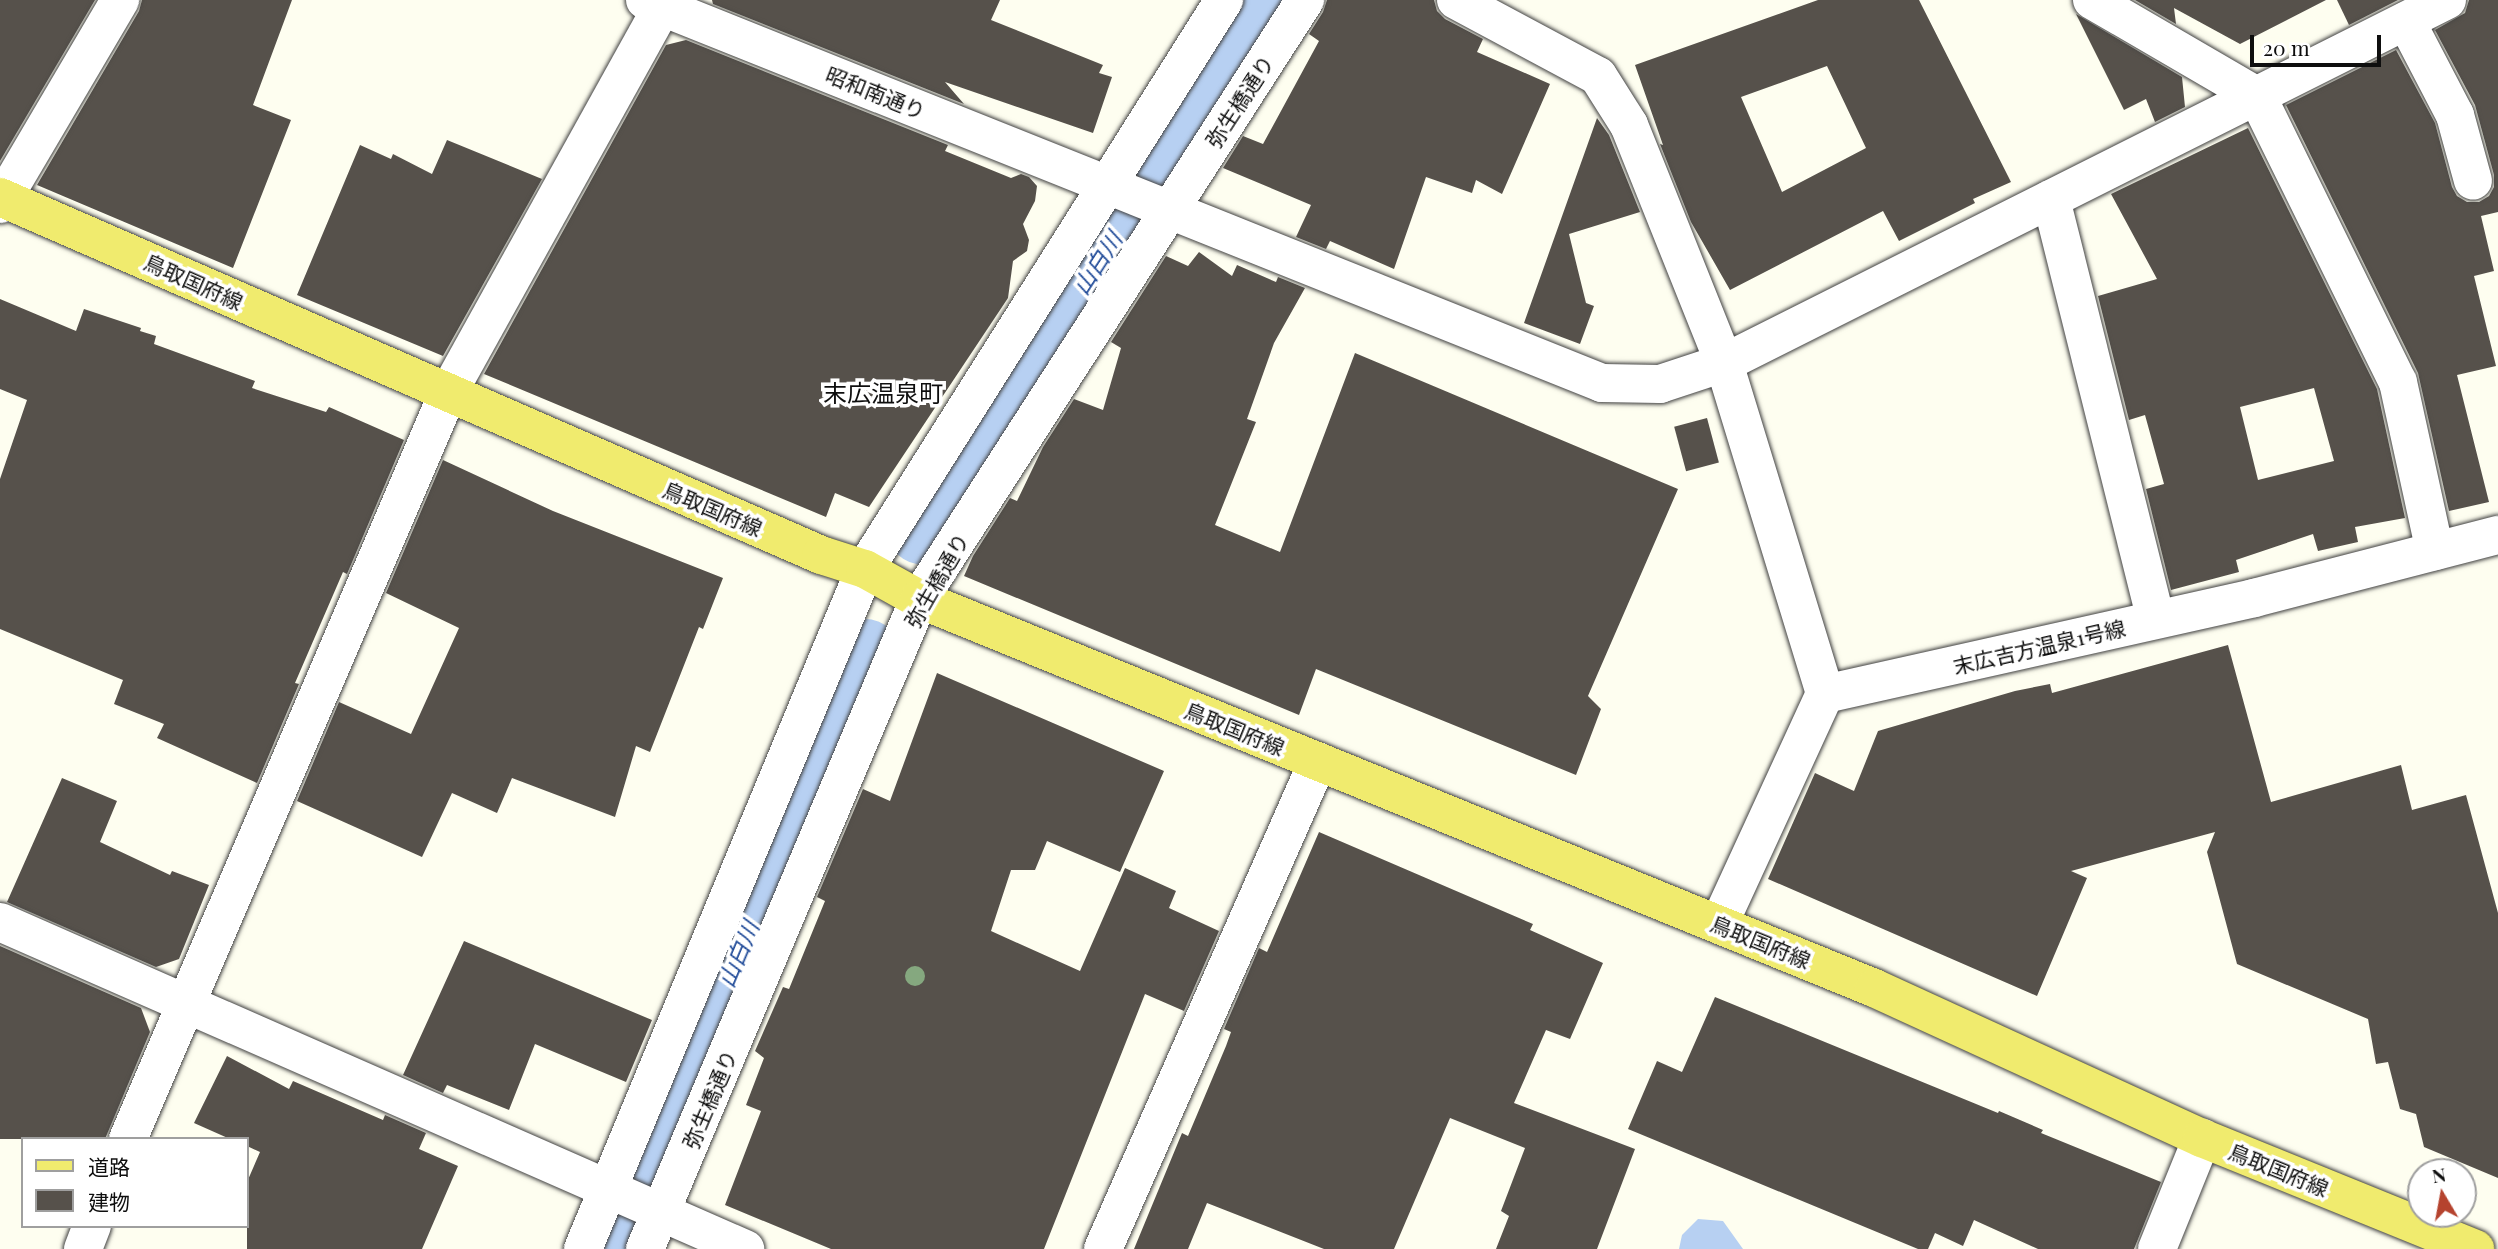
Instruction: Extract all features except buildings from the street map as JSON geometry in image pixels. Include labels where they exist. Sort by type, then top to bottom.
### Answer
[{"type":"main road","name":"鳥取国府線","points":[[1,200],[821,555],[865,569],[919,599],[1874,988],[2202,1138],[2475,1249]]},
{"type":"street","points":[[1,200],[119,0]]},
{"type":"street","points":[[583,1249],[865,569],[1224,0]]},
{"type":"street","name":"弥生橋通り","points":[[645,1249],[919,599],[1305,0]]},
{"type":"street","points":[[1456,0],[1598,76],[1629,125],[1724,363],[1825,694],[1719,924]]},
{"type":"street","points":[[2092,0],[2257,96],[2398,382],[2435,551]]},
{"type":"street","name":"昭和南通り","points":[[658,2],[1602,383],[1660,384],[1724,363],[2447,0]]},
{"type":"street","points":[[129,1137],[448,393],[658,2]]},
{"type":"street","points":[[2406,21],[2455,115],[2473,181]]},
{"type":"street","points":[[2051,199],[2156,620]]},
{"type":"street","name":"末広吉方温泉1号線","points":[[1825,694],[2156,620],[2498,535]]},
{"type":"street","points":[[1103,1249],[1318,761]]},
{"type":"street","points":[[0,922],[610,1188],[660,1214],[745,1249]]},
{"type":"street","points":[[2157,1249],[2202,1138]]},
{"type":"street","points":[[83,1249],[91,1228]]},
{"type":"water","points":[[1698,1219],[1723,1221],[1743,1249],[1679,1249],[1682,1235]]},
{"type":"waterway","name":"山白川","points":[[924,525],[1119,224],[1270,0]]},
{"type":"waterway","name":"山白川","points":[[613,1249],[863,658]]},
{"type":"district","name":"末広温泉町","points":[[883,393]]}]
